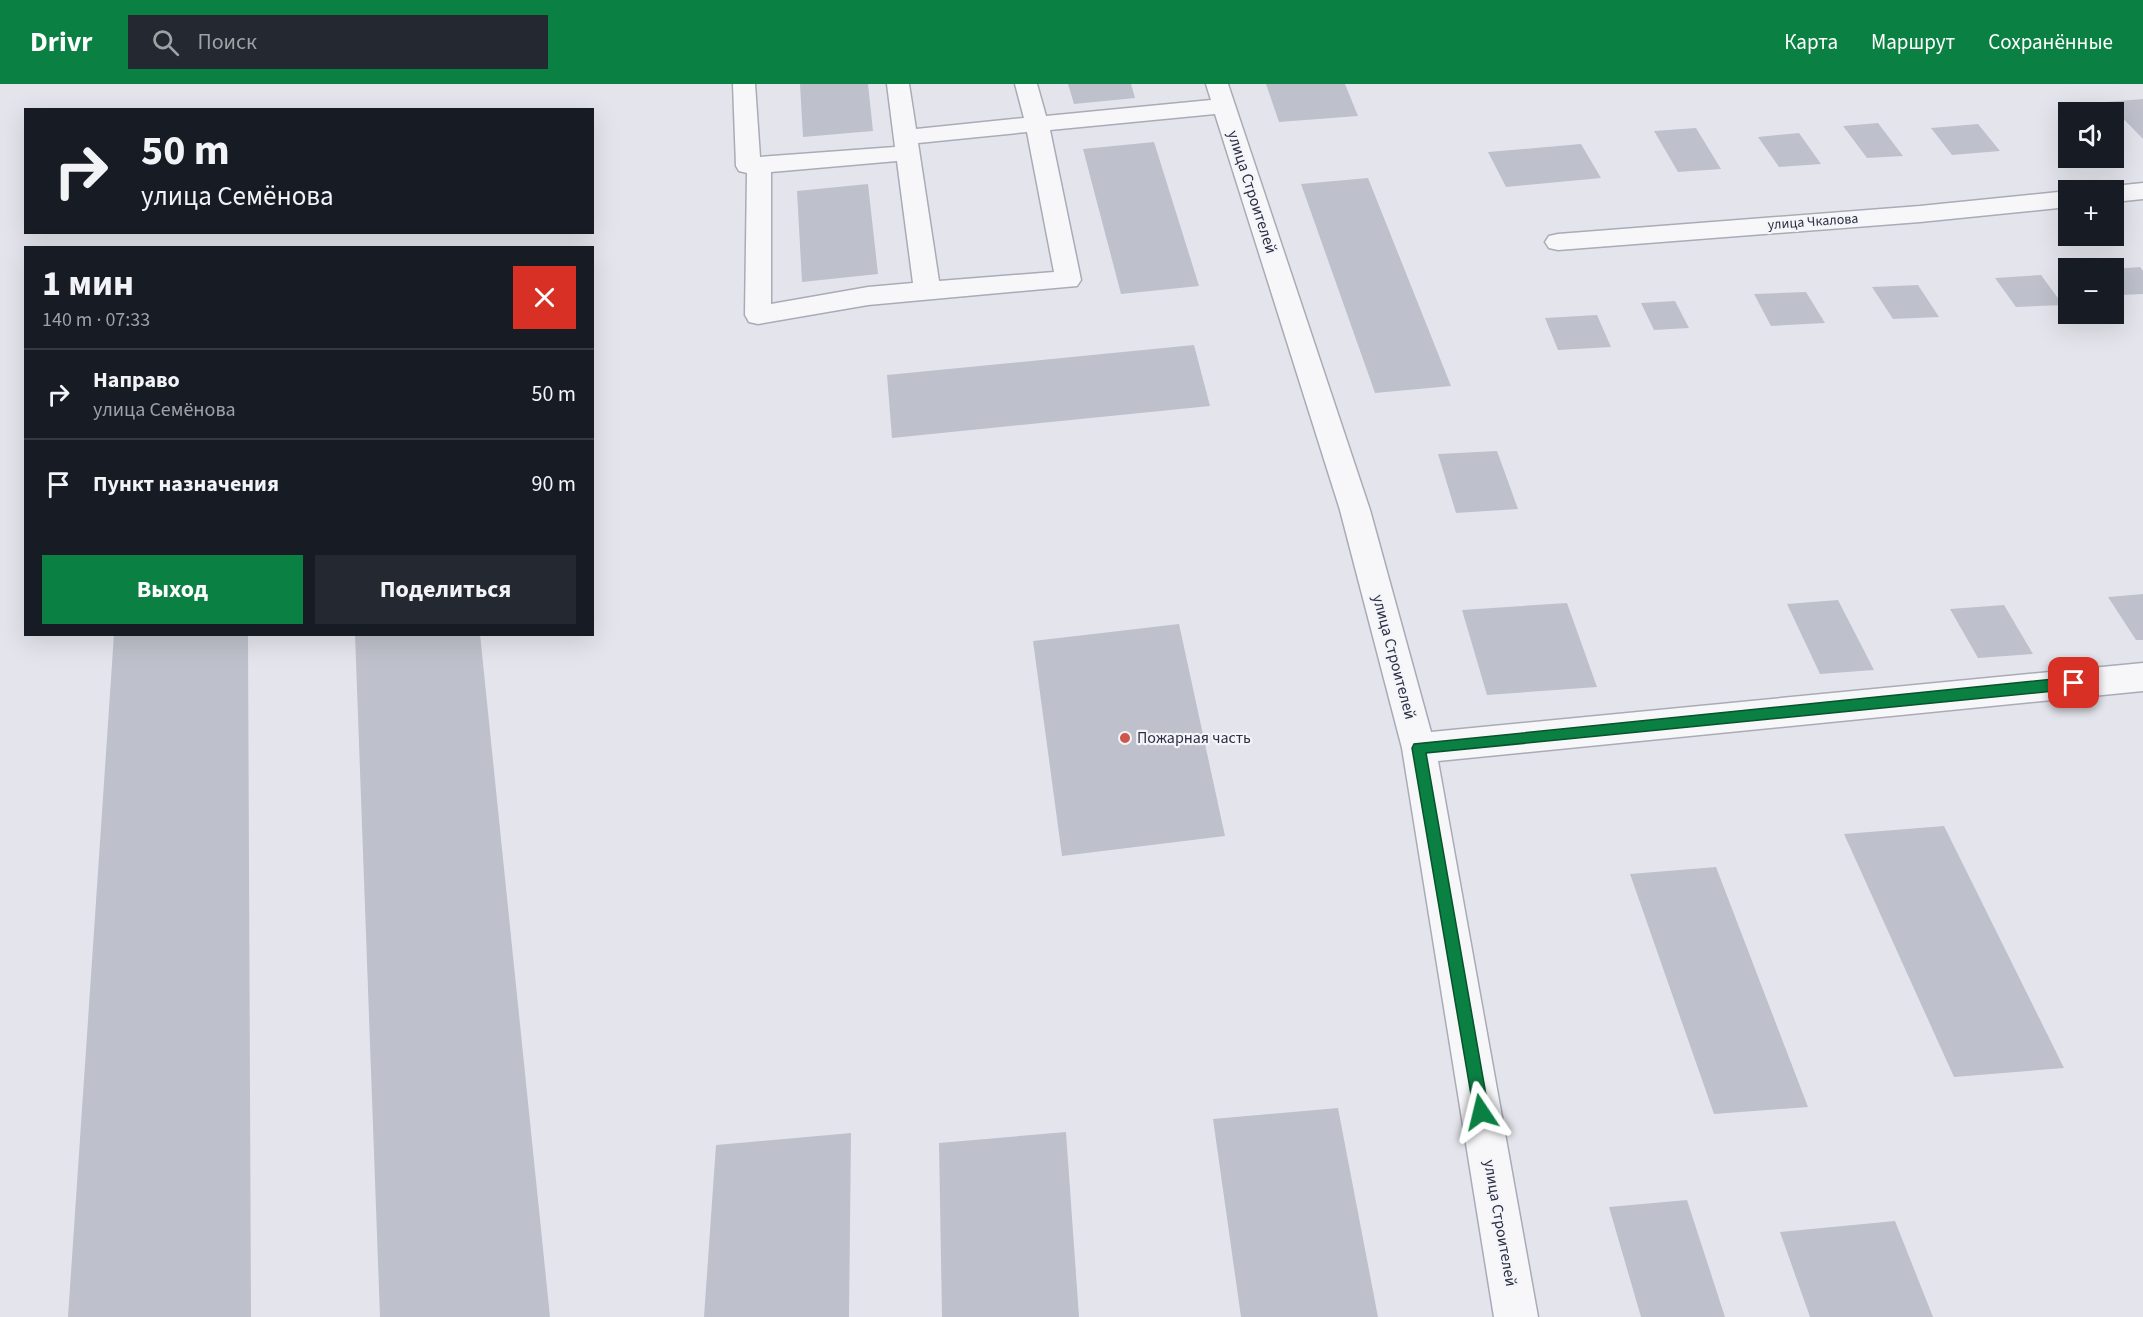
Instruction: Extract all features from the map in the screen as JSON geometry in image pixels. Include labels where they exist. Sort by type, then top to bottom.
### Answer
[{"type":"street","points":[[744,84],[748,166],[906,145],[1221,95]]},
{"type":"street","points":[[898,84],[927,290]]},
{"type":"street","points":[[759,165],[758,315],[868,296],[1068,280],[1037,125],[1026,84]]},
{"type":"street","name":"улица Строителей","points":[[1221,95],[1355,510],[1419,748],[1516,1317]]},
{"type":"street","points":[[2124,193],[2143,191]]},
{"type":"street","name":"улица Чкалова","points":[[1558,242],[1920,214],[2058,200]]},
{"type":"street","points":[[1419,748],[2143,677]]},
{"type":"building","points":[[800,84],[868,84],[873,131],[803,137]]},
{"type":"building","points":[[1068,84],[1131,84],[1135,98],[1074,104]]},
{"type":"building","points":[[1266,84],[1345,84],[1358,116],[1279,122]]},
{"type":"building","points":[[2143,99],[2143,139],[2124,119],[2124,102],[2107,102]]},
{"type":"building","points":[[1878,123],[1903,156],[1867,158],[1843,126]]},
{"type":"building","points":[[1978,124],[2000,151],[1952,155],[1931,128]]},
{"type":"building","points":[[1696,128],[1721,169],[1678,172],[1654,131]]},
{"type":"building","points":[[1799,133],[1821,164],[1779,167],[1758,137]]},
{"type":"building","points":[[1154,142],[1199,286],[1121,294],[1083,149]]},
{"type":"building","points":[[1581,144],[1601,178],[1506,187],[1488,152]]},
{"type":"building","points":[[1368,178],[1451,386],[1375,393],[1301,184]]},
{"type":"building","points":[[868,184],[878,274],[802,282],[797,191]]},
{"type":"building","points":[[2140,267],[2143,271],[2143,294],[2124,295],[2124,268]]},
{"type":"building","points":[[2041,275],[2058,298],[2058,305],[2016,307],[1995,278]]},
{"type":"building","points":[[1918,285],[1939,317],[1893,319],[1872,287]]},
{"type":"building","points":[[1806,292],[1825,323],[1771,326],[1754,294]]},
{"type":"building","points":[[1675,301],[1689,328],[1654,330],[1641,303]]},
{"type":"building","points":[[1597,315],[1611,347],[1558,350],[1545,318]]},
{"type":"building","points":[[1194,345],[1210,406],[892,438],[887,375]]},
{"type":"building","points":[[1497,451],[1518,509],[1456,513],[1438,454]]},
{"type":"building","points":[[2143,594],[2143,640],[2136,640],[2108,597]]},
{"type":"building","points":[[1838,600],[1874,670],[1820,674],[1787,604]]},
{"type":"building","points":[[1567,603],[1597,687],[1487,695],[1462,610]]},
{"type":"building","points":[[2004,605],[2033,654],[1978,658],[1950,609]]},
{"type":"building","name":"Пожарная часть","points":[[1179,624],[1225,836],[1062,856],[1033,641]]},
{"type":"building","points":[[114,636],[248,636],[251,1317],[68,1317]]},
{"type":"building","points":[[355,636],[480,636],[550,1317],[380,1317]]},
{"type":"building","points":[[1944,826],[2064,1068],[1954,1077],[1844,834]]},
{"type":"building","points":[[1716,867],[1808,1107],[1714,1114],[1630,874]]},
{"type":"building","points":[[1338,1108],[1378,1317],[1241,1317],[1213,1119]]},
{"type":"building","points":[[1066,1132],[1079,1317],[942,1317],[939,1143]]},
{"type":"building","points":[[851,1133],[849,1317],[704,1317],[716,1145]]},
{"type":"building","points":[[1687,1200],[1725,1317],[1641,1317],[1609,1207]]},
{"type":"building","points":[[1895,1221],[1933,1317],[1810,1317],[1780,1232]]},
{"type":"place","name":"Пожарная часть","points":[[1125,738]]},
{"type":"route","points":[[1481,1112],[1419,748],[2074,683]]}]
